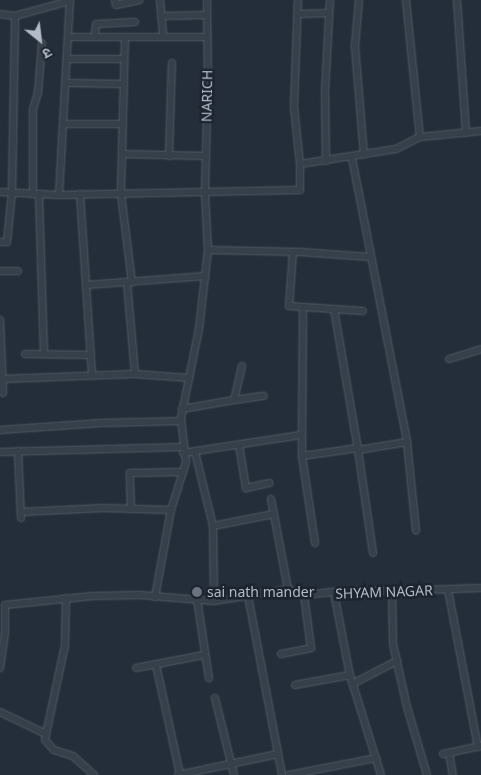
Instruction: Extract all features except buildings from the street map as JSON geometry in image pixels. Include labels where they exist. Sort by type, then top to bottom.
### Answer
[{"type":"street","points":[[0,14],[14,16],[70,0],[70,37],[59,195]]},
{"type":"street","points":[[115,0],[116,5],[139,0]]},
{"type":"street","points":[[160,0],[163,37]]},
{"type":"street","name":"NARICH","points":[[155,597],[171,510],[186,462],[183,450],[182,409],[206,276],[208,250],[205,192],[207,0]]},
{"type":"street","points":[[0,192],[59,195],[300,190],[300,164],[294,107],[295,52],[299,14],[298,0]]},
{"type":"street","points":[[326,161],[325,92],[330,0]]},
{"type":"street","points":[[360,0],[355,46],[364,155]]},
{"type":"street","points":[[406,0],[420,137]]},
{"type":"street","points":[[457,0],[466,133]]},
{"type":"street","points":[[299,14],[329,13]]},
{"type":"street","points":[[161,16],[207,15]]},
{"type":"street","points":[[0,242],[7,242],[12,193],[14,16]]},
{"type":"street","points":[[96,37],[96,24],[135,22]]},
{"type":"street","points":[[70,37],[208,37]]},
{"type":"street","points":[[125,37],[121,194],[135,374]]},
{"type":"street","points":[[42,43],[38,93],[34,109],[44,354]]},
{"type":"street","points":[[68,59],[124,59]]},
{"type":"street","points":[[169,156],[172,63]]},
{"type":"street","points":[[67,83],[124,84]]},
{"type":"street","points":[[64,124],[123,124]]},
{"type":"street","points":[[300,164],[352,158],[396,149],[420,137],[481,131]]},
{"type":"street","points":[[122,154],[206,156]]},
{"type":"street","points":[[352,158],[407,442],[416,531]]},
{"type":"street","points":[[80,194],[92,376]]},
{"type":"street","points":[[208,250],[293,252],[371,257]]},
{"type":"street","points":[[293,252],[289,306],[364,311]]},
{"type":"street","points":[[0,271],[18,271]]},
{"type":"street","points":[[86,285],[206,276]]},
{"type":"street","points":[[303,307],[302,456],[315,543]]},
{"type":"street","points":[[334,309],[358,449],[373,553]]},
{"type":"street","points":[[0,320],[3,393]]},
{"type":"street","points":[[449,360],[481,349]]},
{"type":"street","points":[[25,354],[91,354]]},
{"type":"street","points":[[234,400],[242,366]]},
{"type":"street","points":[[2,379],[135,374],[188,378]]},
{"type":"street","points":[[182,409],[264,396]]},
{"type":"street","points":[[0,430],[101,423],[181,421]]},
{"type":"street","points":[[0,452],[183,450],[195,452],[301,435]]},
{"type":"street","points":[[302,456],[407,442]]},
{"type":"street","points":[[239,445],[246,488],[269,483]]},
{"type":"street","points":[[18,451],[21,515],[131,509],[171,510]]},
{"type":"street","points":[[195,452],[213,526],[214,601]]},
{"type":"street","points":[[131,509],[130,473],[183,472]]},
{"type":"street","points":[[0,668],[5,633],[2,604],[66,598],[140,595],[214,601],[288,589],[271,500]]},
{"type":"street","points":[[213,526],[274,514]]},
{"type":"street","name":"SHYAM NAGAR","points":[[288,589],[304,595],[351,590],[392,591],[481,588]]},
{"type":"street","points":[[448,590],[479,746],[446,754],[454,775]]},
{"type":"street","points":[[392,591],[393,644],[427,775]]},
{"type":"street","points":[[334,593],[352,684],[381,775]]},
{"type":"street","points":[[281,654],[311,648],[304,595]]},
{"type":"street","points":[[248,596],[282,775]]},
{"type":"street","points":[[66,598],[65,645],[45,740],[54,750],[73,756],[94,775]]},
{"type":"street","points":[[197,599],[209,678]]},
{"type":"street","points":[[136,668],[204,655]]},
{"type":"street","points":[[352,684],[397,661]]},
{"type":"street","points":[[156,664],[178,775],[278,754]]},
{"type":"street","points":[[295,685],[350,675]]},
{"type":"street","points":[[215,698],[234,775]]},
{"type":"street","points":[[0,712],[46,734]]},
{"type":"street","points":[[289,775],[376,758]]},
{"type":"place","name":"sai nath mander","points":[[197,592]]}]
